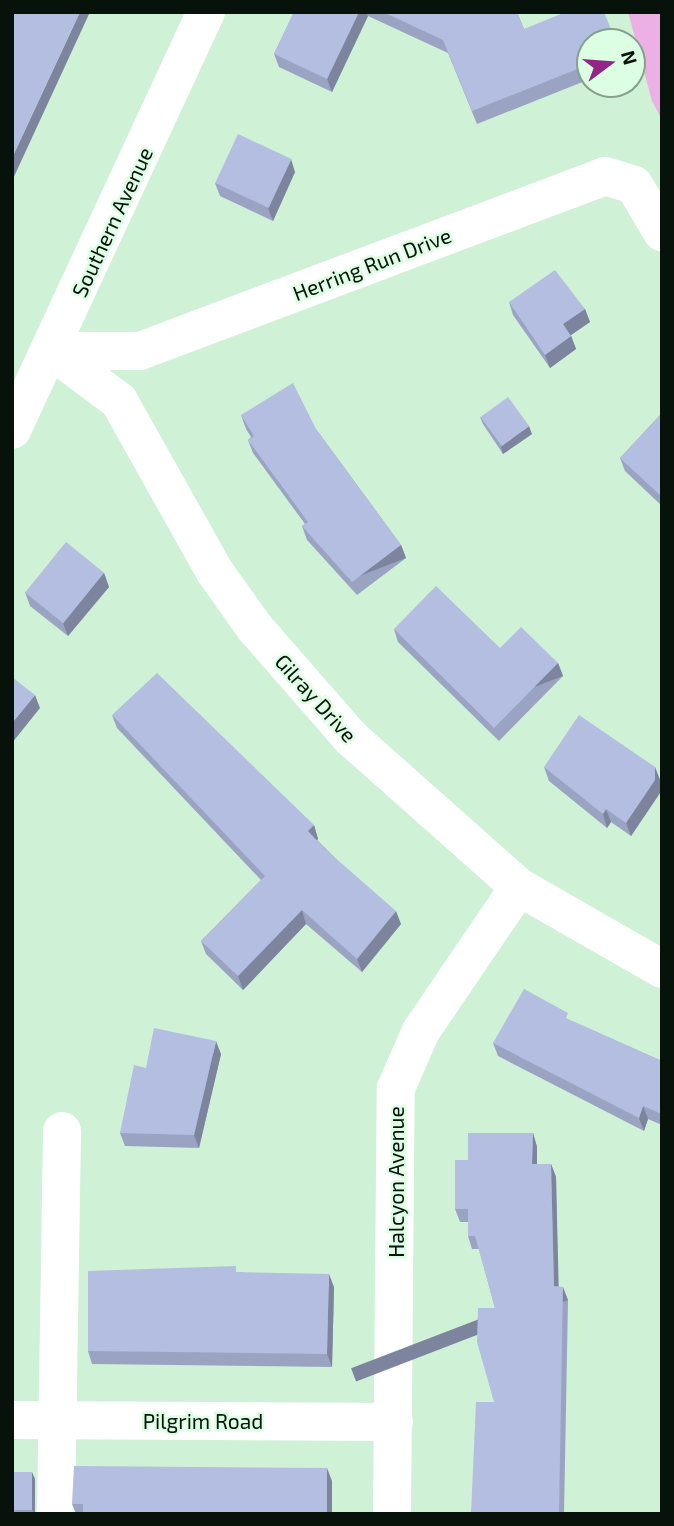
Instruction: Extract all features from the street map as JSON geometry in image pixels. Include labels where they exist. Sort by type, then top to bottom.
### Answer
[{"type":"street","name":"Southern Avenue","points":[[12,430],[52,351],[206,12]]},
{"type":"street","name":"Herring Run Drive","points":[[52,351],[141,351],[605,176],[634,185],[662,232]]},
{"type":"street","name":"Gilray Drive","points":[[52,351],[119,401],[215,572],[298,680],[408,794],[519,887],[662,969]]},
{"type":"street","name":"Halcyon Avenue","points":[[392,1514],[396,1088],[421,1031],[519,887]]},
{"type":"street","points":[[56,1514],[62,1131]]},
{"type":"street","name":"Pilgrim Road","points":[[12,1420],[394,1422]]},
{"type":"shaded area","points":[[628,12],[662,12],[662,120],[652,101],[646,79],[646,28],[632,28]]},
{"type":"building","points":[[12,12],[80,12],[12,158]]},
{"type":"building","points":[[294,12],[359,12],[327,79],[274,54]]},
{"type":"building","points":[[383,12],[517,12],[524,29],[566,12],[604,12],[610,28],[576,28],[576,70],[472,111],[443,40]]},
{"type":"building","points":[[238,134],[291,159],[269,208],[215,183]]},
{"type":"building","points":[[555,270],[585,309],[563,324],[571,336],[545,355],[509,302]]},
{"type":"building","points":[[293,383],[316,429],[401,545],[352,582],[302,526],[308,522],[248,440],[254,436],[241,415]]},
{"type":"building","points":[[508,397],[529,426],[502,446],[480,417]]},
{"type":"building","points":[[662,413],[662,497],[620,458]]},
{"type":"building","points":[[66,542],[104,573],[63,623],[25,593]]},
{"type":"building","points":[[436,586],[500,648],[521,627],[558,663],[494,728],[394,629]]},
{"type":"building","points":[[157,673],[314,825],[308,831],[325,849],[396,911],[357,959],[302,910],[238,976],[201,941],[265,876],[112,715]]},
{"type":"building","points":[[12,677],[35,695],[12,723]]},
{"type":"building","points":[[579,715],[655,767],[655,780],[626,823],[606,809],[603,814],[544,767]]},
{"type":"building","points":[[524,989],[568,1013],[566,1018],[662,1061],[662,1114],[643,1106],[639,1118],[493,1043]]},
{"type":"building","points":[[154,1028],[216,1041],[194,1135],[120,1133],[134,1065],[146,1068]]},
{"type":"building","points":[[468,1133],[533,1133],[532,1164],[551,1164],[554,1286],[563,1287],[559,1514],[471,1514],[476,1402],[494,1402],[477,1342],[478,1308],[495,1308],[475,1236],[468,1236],[468,1209],[455,1209],[455,1160],[468,1160]]},
{"type":"building","points":[[236,1266],[236,1272],[329,1274],[327,1354],[88,1351],[88,1271]]},
{"type":"building","points":[[74,1466],[327,1468],[327,1514],[83,1514],[83,1504],[72,1504]]},
{"type":"building","points":[[12,1472],[32,1472],[32,1510],[12,1510]]}]
